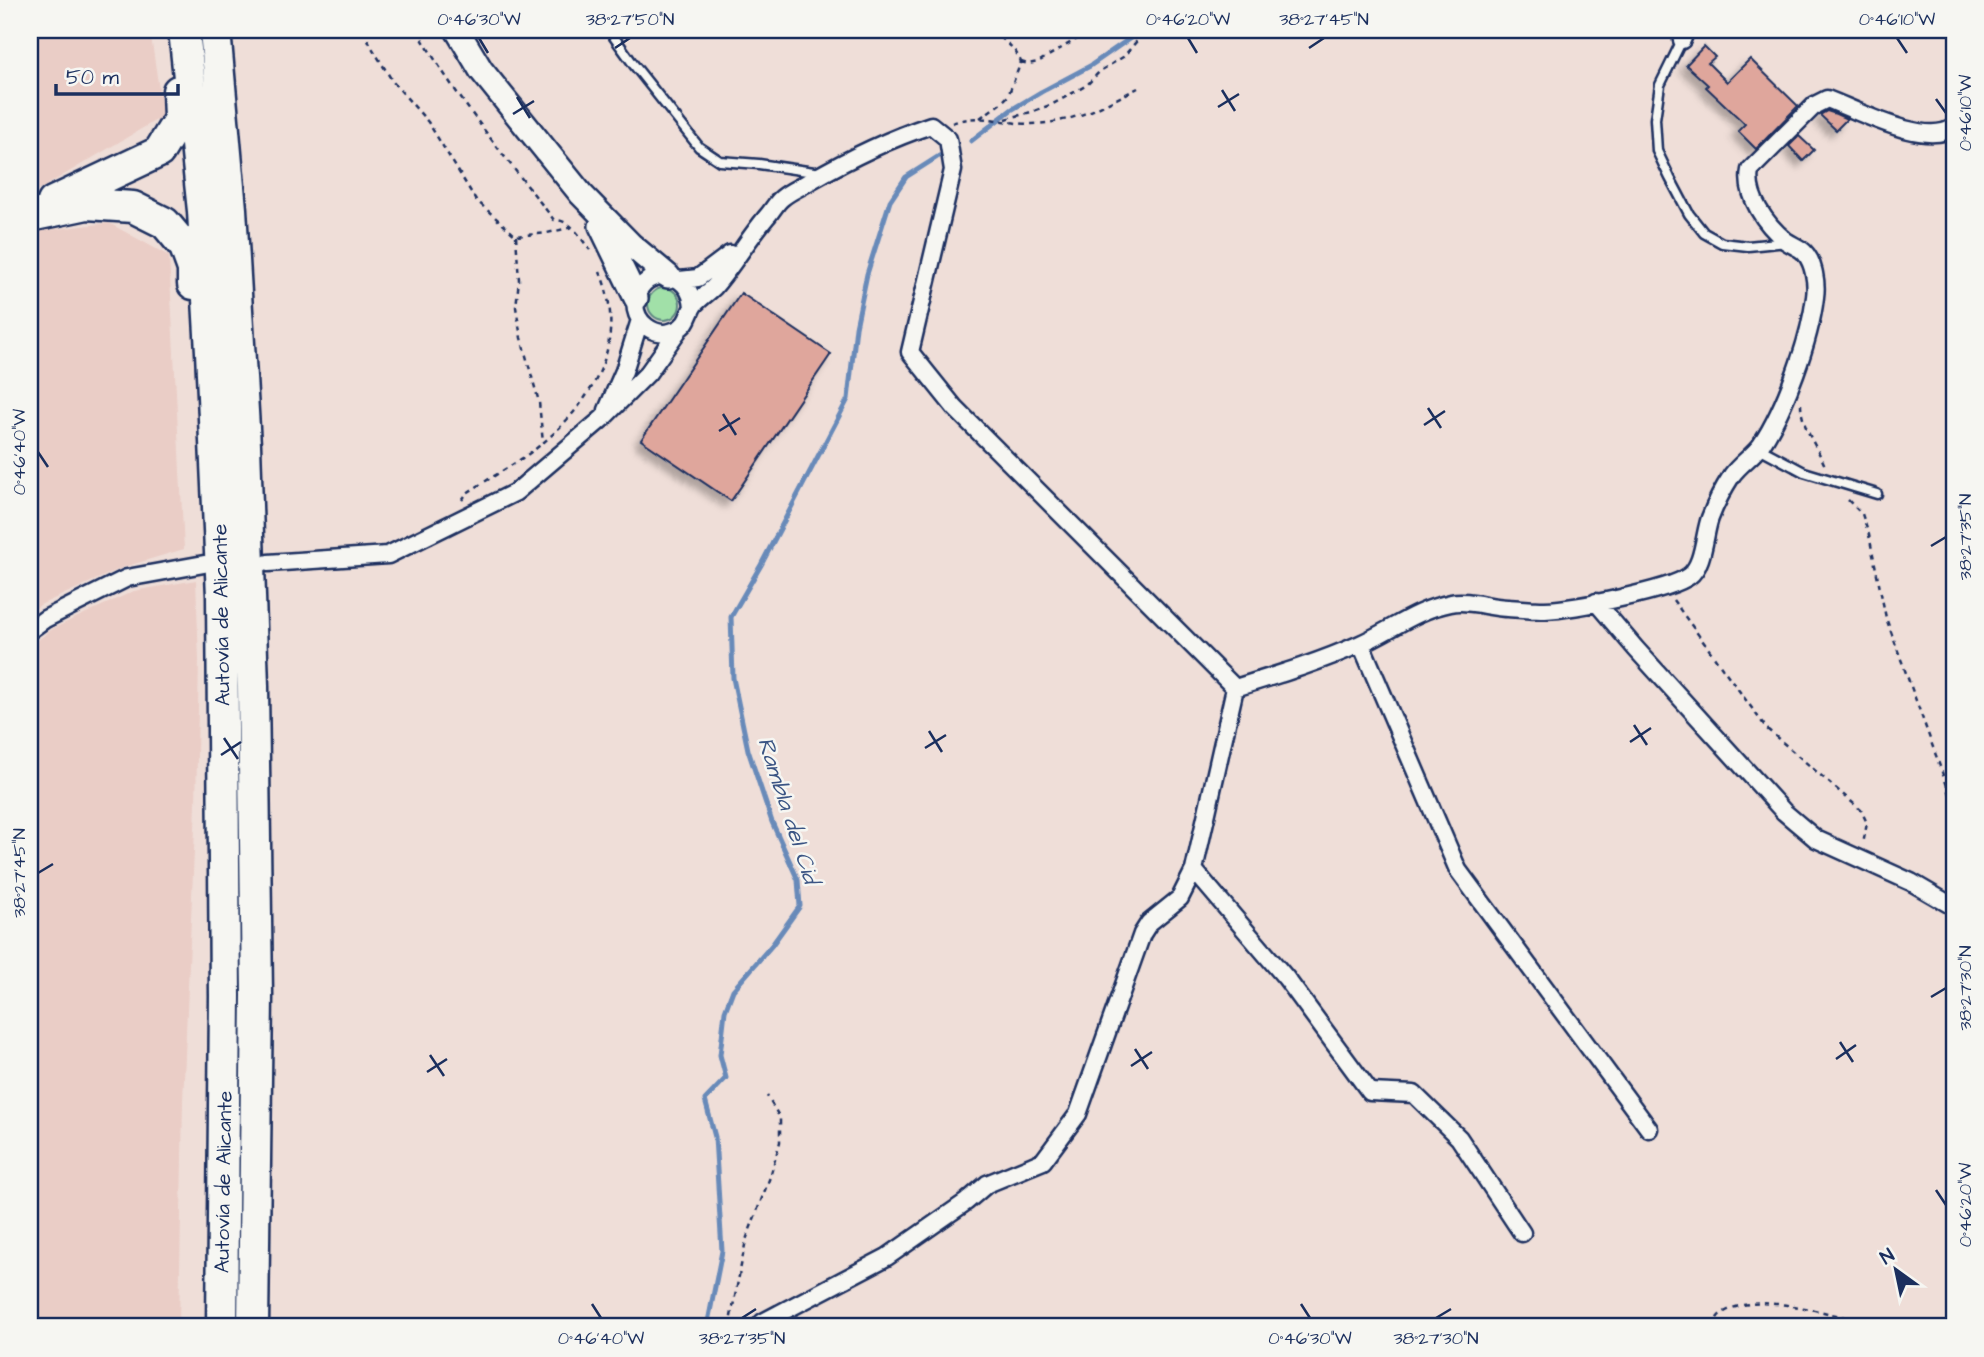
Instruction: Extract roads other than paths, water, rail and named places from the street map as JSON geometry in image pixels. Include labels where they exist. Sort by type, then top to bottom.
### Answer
[{"type":"highway","points":[[30,215],[86,185],[159,152],[179,119],[180,106],[172,45],[182,30]]},
{"type":"highway","name":"Autovía de Alicante","points":[[182,30],[203,211],[222,596],[225,996],[222,1327]]},
{"type":"highway","name":"Autovía de Alicante","points":[[215,30],[233,237],[245,445],[253,685],[257,995],[253,1327]]},
{"type":"highway","points":[[30,215],[87,204],[133,207],[165,223],[185,247],[192,268],[196,321],[211,352]]},
{"type":"street","points":[[457,30],[481,71],[581,194],[631,245],[690,292],[693,307]]},
{"type":"street","points":[[1235,688],[1361,644],[1419,612],[1454,602],[1548,610],[1663,587],[1690,576],[1700,559],[1717,499],[1734,472],[1759,448],[1774,424],[1810,327],[1815,298],[1816,279],[1805,253],[1787,242],[1768,224],[1755,203],[1748,180],[1750,170],[1815,105],[1827,99],[1922,133],[1949,131],[1954,127]]},
{"type":"street","points":[[268,563],[388,555],[516,492],[603,418],[648,373],[689,319],[693,307],[714,287],[782,198],[824,173],[901,135],[931,125],[948,138],[953,170],[910,352],[955,408],[1235,688]]},
{"type":"street","points":[[581,194],[606,234],[645,326],[666,333],[680,328]]},
{"type":"street","points":[[603,418],[624,371],[638,309],[639,291],[654,277],[698,278],[722,262],[755,230]]},
{"type":"street","points":[[30,630],[45,619],[128,578],[204,564]]},
{"type":"street","points":[[1596,602],[1784,811],[1816,839],[1911,882],[1954,907]]},
{"type":"street","points":[[1361,644],[1458,870],[1649,1129]]},
{"type":"street","points":[[759,1327],[763,1322],[887,1257],[966,1202],[987,1184],[1043,1161],[1078,1114],[1142,934],[1149,923],[1180,898],[1194,870],[1235,688]]},
{"type":"street","points":[[1194,870],[1286,978],[1370,1092],[1414,1094],[1460,1138],[1522,1233]]},
{"type":"lane","points":[[609,30],[699,147],[719,161],[824,173]]},
{"type":"lane","points":[[1684,35],[1661,85],[1655,119],[1657,151],[1670,178],[1689,214],[1704,233],[1722,243],[1748,246],[1787,242]]},
{"type":"lane","points":[[1759,448],[1804,472],[1877,494]]},
{"type":"waterway","name":"Rambla del Cid","points":[[971,141],[1011,110],[1090,66],[1142,30]]},
{"type":"waterway","name":"Rambla del Cid","points":[[707,1327],[722,1251],[715,1137],[705,1100],[726,1078],[720,1055],[725,1011],[733,990],[772,945],[800,906],[798,880],[772,822],[748,750],[733,678],[731,617],[848,399],[856,327],[867,274],[890,201],[906,177],[939,156]]}]
